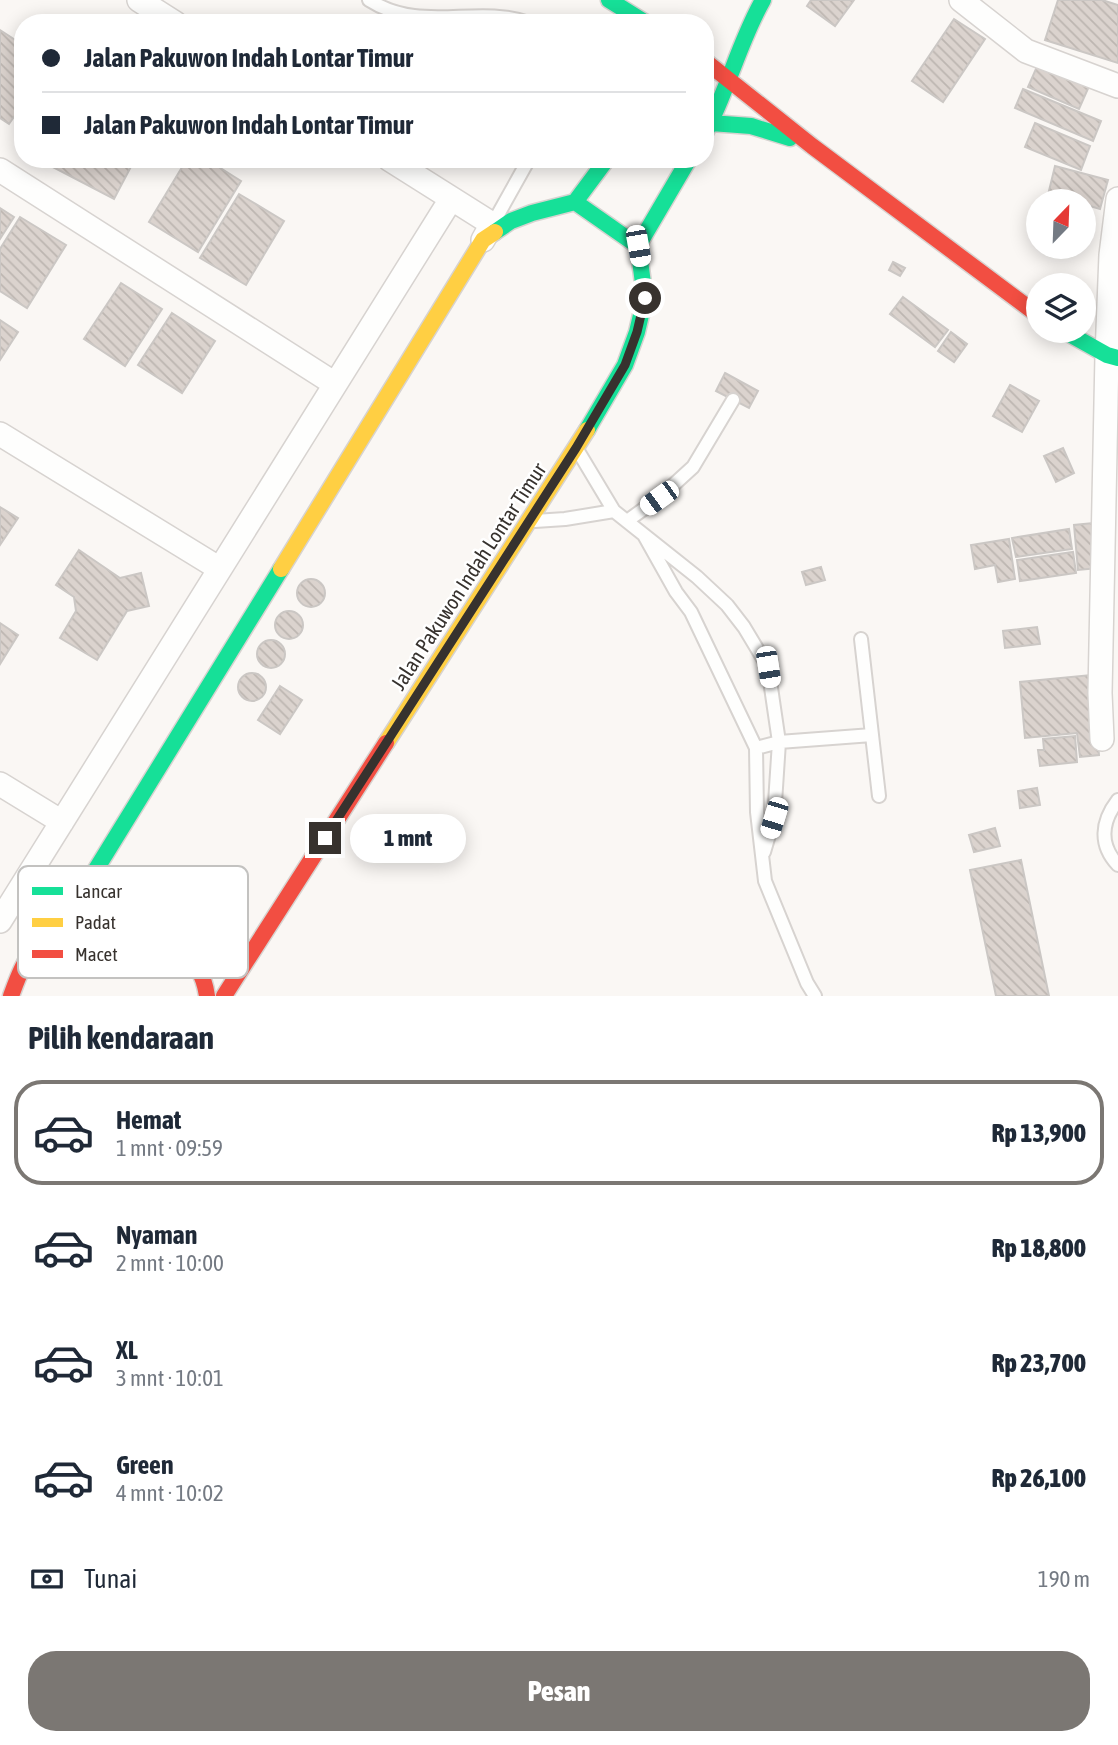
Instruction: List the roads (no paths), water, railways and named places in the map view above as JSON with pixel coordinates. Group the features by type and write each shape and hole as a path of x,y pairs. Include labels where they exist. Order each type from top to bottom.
{"street":[{"path":"139,0 161,14"},
{"path":"609,0 632,14"},
{"path":"714,112 740,45 762,0"},
{"path":"961,0 1026,51 1118,86"},
{"path":"714,69 812,146 1026,306"},
{"path":"714,125 731,121 753,125 812,146"},
{"path":"403,168 452,199 487,232"},
{"path":"98,866 487,232 522,217 575,202 600,168"},
{"path":"575,202 638,246 684,168"},
{"path":"0,170 335,384"},
{"path":"34,866 452,199"},
{"path":"1102,738 1100,693 1112,454 1108,348 1111,255 1118,199"},
{"name":"Jalan Pakuwon Indah Lontar Timur","path":"248,958 576,448 625,365 645,298 638,246"},
{"path":"0,434 220,569"},
{"path":"0,784 62,822"},
{"path":"0,921 18,892"},
{"path":"11,996 18,972"},
{"path":"201,978 207,996"},
{"name":"Jalan Pakuwon Indah Lontar Timur","path":"224,996 235,978"}],"lane":[{"path":"369,0 383,9 399,14"},
{"path":"487,232 524,168"},
{"path":"627,521 678,482 693,467 733,400"},
{"path":"576,448 614,511 727,605 768,667 779,742 774,818 763,855"},
{"path":"527,521 565,519 614,511"},
{"path":"644,535 676,592 691,612 756,748 757,812 765,880 807,983 815,996"},
{"path":"861,639 879,796"},
{"path":"756,748 779,742 872,735"},
{"path":"1118,800 1107,819 1103,842 1118,865"}]}
